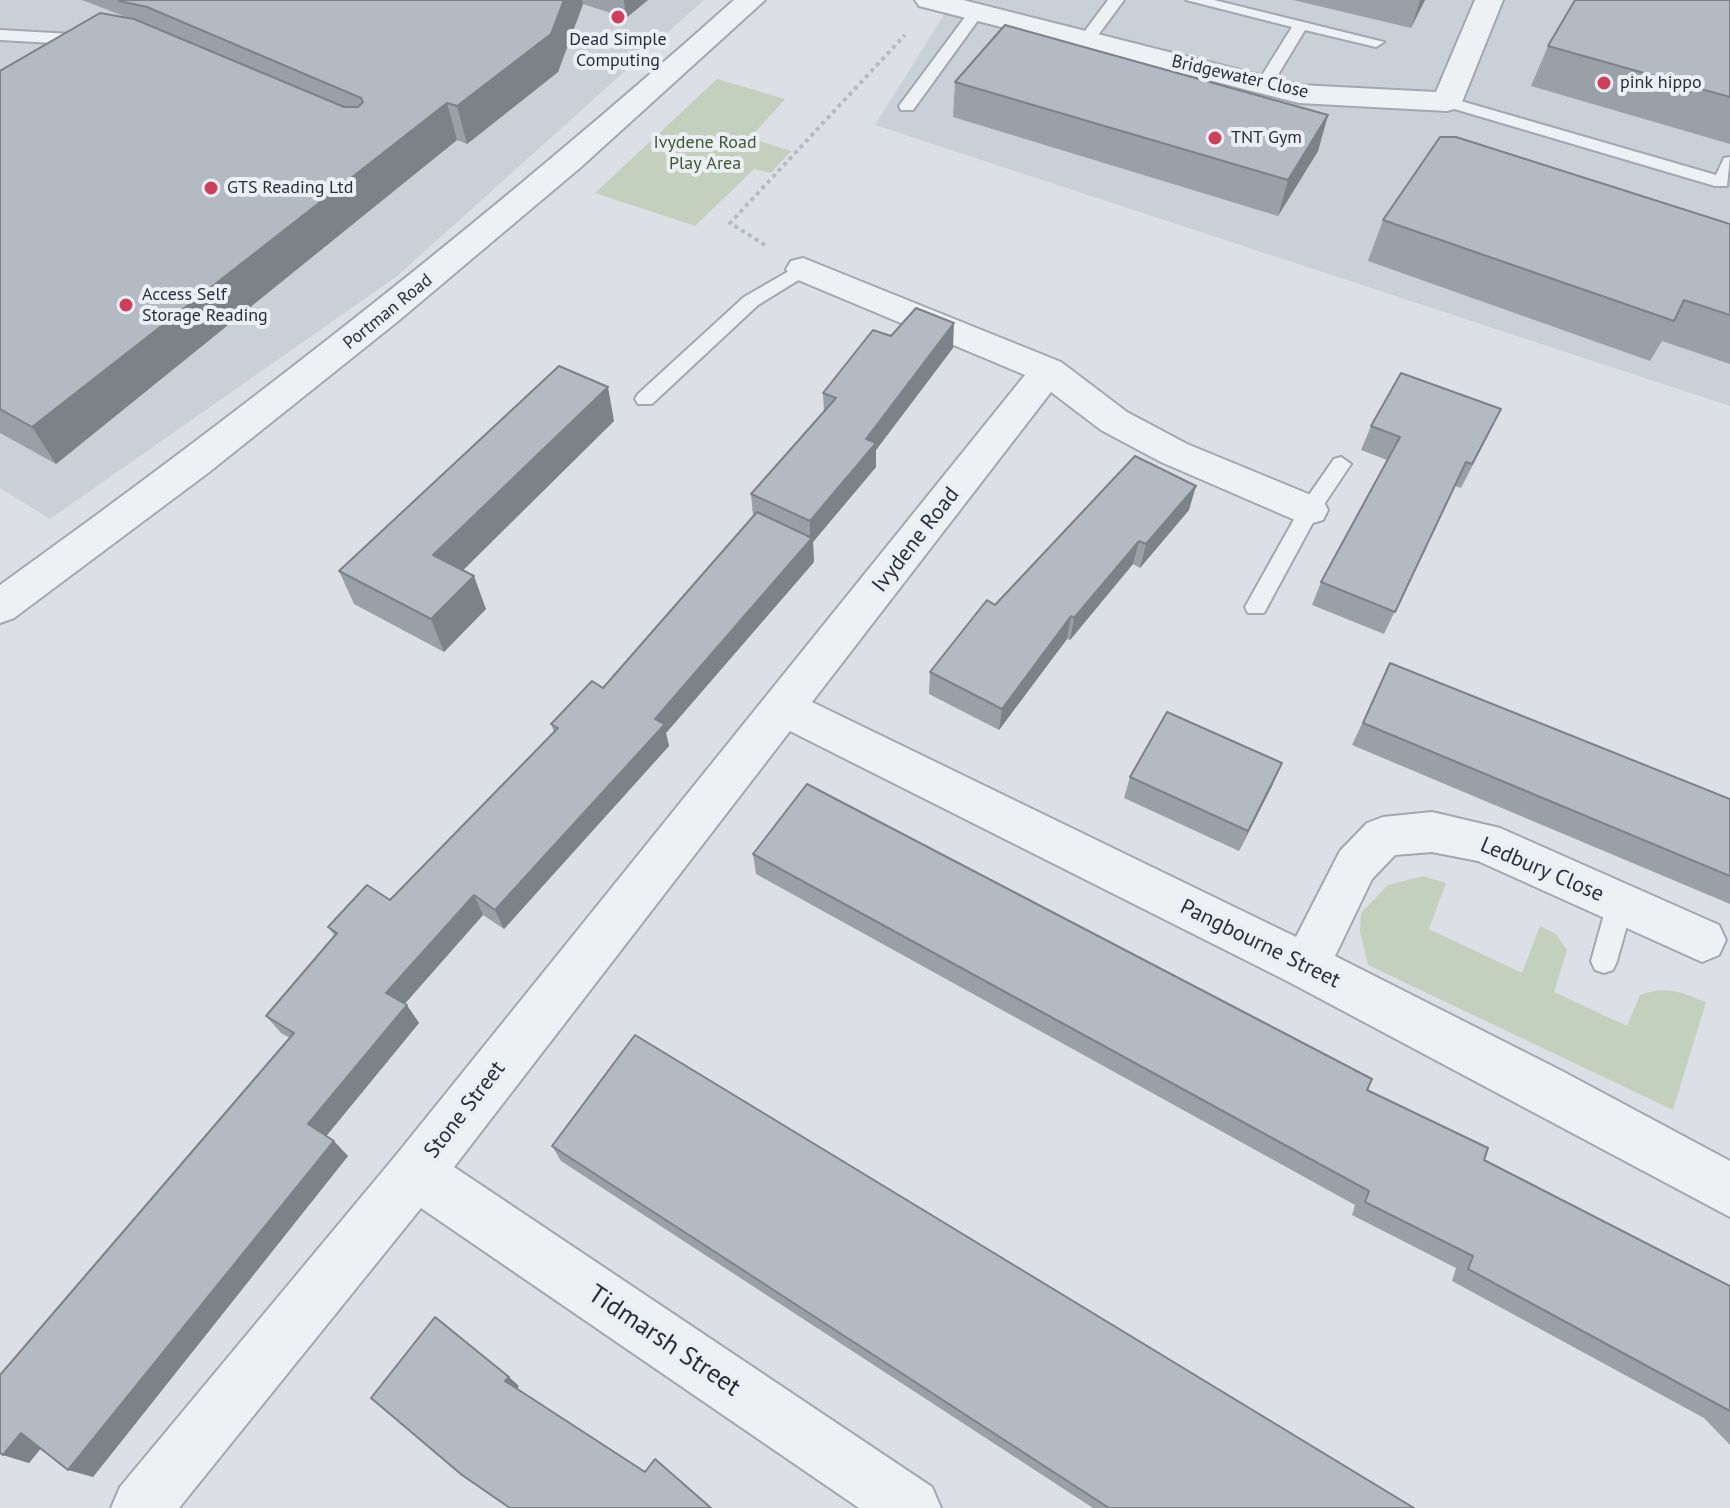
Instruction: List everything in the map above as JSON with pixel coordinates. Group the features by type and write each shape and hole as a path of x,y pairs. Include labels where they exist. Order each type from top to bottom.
{"street":[{"name":"Portman Road","path":"2,602 386,314 587,148 751,0"},
{"path":"1447,102 1489,0"},
{"name":"Bridgewater Close","path":"932,1 1299,94 1447,102"},
{"path":"803,269 1048,371 1114,421 1174,453 1309,510"},
{"name":"Ivydene Road","path":"784,708 1048,371"},
{"name":"Pangbourne Street","path":"784,708 1306,966 1544,1088 1730,1190"},
{"name":"Stone Street","path":"141,1508 416,1173 784,708"},
{"name":"Ledbury Close","path":"1306,966 1356,865 1383,837 1432,832 1484,842 1702,940"},
{"name":"Tidmarsh Street","path":"416,1173 911,1508"}],"lane":[{"path":"1087,39 1116,0"},
{"path":"1194,0 1376,42"},
{"path":"907,106 976,12"},
{"path":"1264,85 1301,25"},
{"path":"0,35 107,40"},
{"path":"1447,102 1721,182 1730,162"},
{"path":"645,399 751,301 803,269"},
{"path":"1256,607 1309,510 1341,464"},
{"path":"1604,961 1620,904"}],"path":[{"path":"750,236 730,223 932,1"}],"shaded area":[{"path":"0,0 704,0 396,277 50,519 0,488"},
{"path":"953,0 1730,0 1730,406 875,125"}],"green space":[{"name":"Ivydene Road Play Area","path":"717,79 785,99 750,138 791,151 771,173 754,169 695,226 595,193"},
{"path":"1423,876 1446,883 1429,929 1522,973 1540,926 1556,934 1567,950 1554,992 1627,1026 1640,995 1649,992 1673,991 1706,1002 1673,1110 1368,965 1360,932 1361,913 1388,885"}],"building":[{"name":"Access Self Storage Reading","path":"121,0 564,0 551,34 457,106 447,103 32,427 0,409 0,71 100,13 134,19 344,107 358,107 363,102 361,98 147,7"},
{"path":"1575,0 1730,0 1730,97 1548,46"},
{"path":"1005,25 1328,115 1288,180 955,82"},
{"path":"1440,137 1456,137 1730,224 1730,315 1684,300 1674,321 1383,220"},
{"path":"916,308 954,323 866,439 876,443 810,521 751,494 836,398 823,393 873,330 891,336"},
{"path":"559,366 608,387 433,555 474,576 431,619 339,571"},
{"path":"1401,373 1501,409 1472,464 1466,462 1395,612 1321,582 1400,437 1371,426"},
{"path":"1135,456 1196,486 1146,544 1139,541 1074,618 1071,616 1002,709 930,672 987,600 995,605"},
{"path":"757,512 812,538 655,719 665,724 495,910 474,895 386,993 407,1005 308,1124 334,1141 68,1470 21,1433 3,1455 0,1453 0,1375 294,1033 266,1016 337,933 328,927 367,885 390,900 558,728 551,724 592,681 603,688"},
{"path":"1390,663 1730,799 1730,876 1363,723"},
{"path":"1167,712 1282,763 1248,831 1130,777"},
{"path":"807,784 1372,1079 1367,1090 1488,1148 1484,1160 1730,1286 1730,1411 1468,1269 1473,1256 1365,1202 1369,1191 753,854"},
{"path":"635,1035 1414,1508 1109,1508 552,1146"},
{"path":"435,1317 509,1377 505,1381 645,1472 655,1459 711,1508 510,1508 462,1475 371,1398"}],"place":[{"name":"Dead Simple Computing","path":"618,17"},
{"name":"pink hippo","path":"1604,83"},
{"name":"TNT Gym","path":"1215,138"},
{"name":"GTS Reading Ltd","path":"211,188"},
{"name":"Access Self Storage Reading","path":"126,305"}]}
